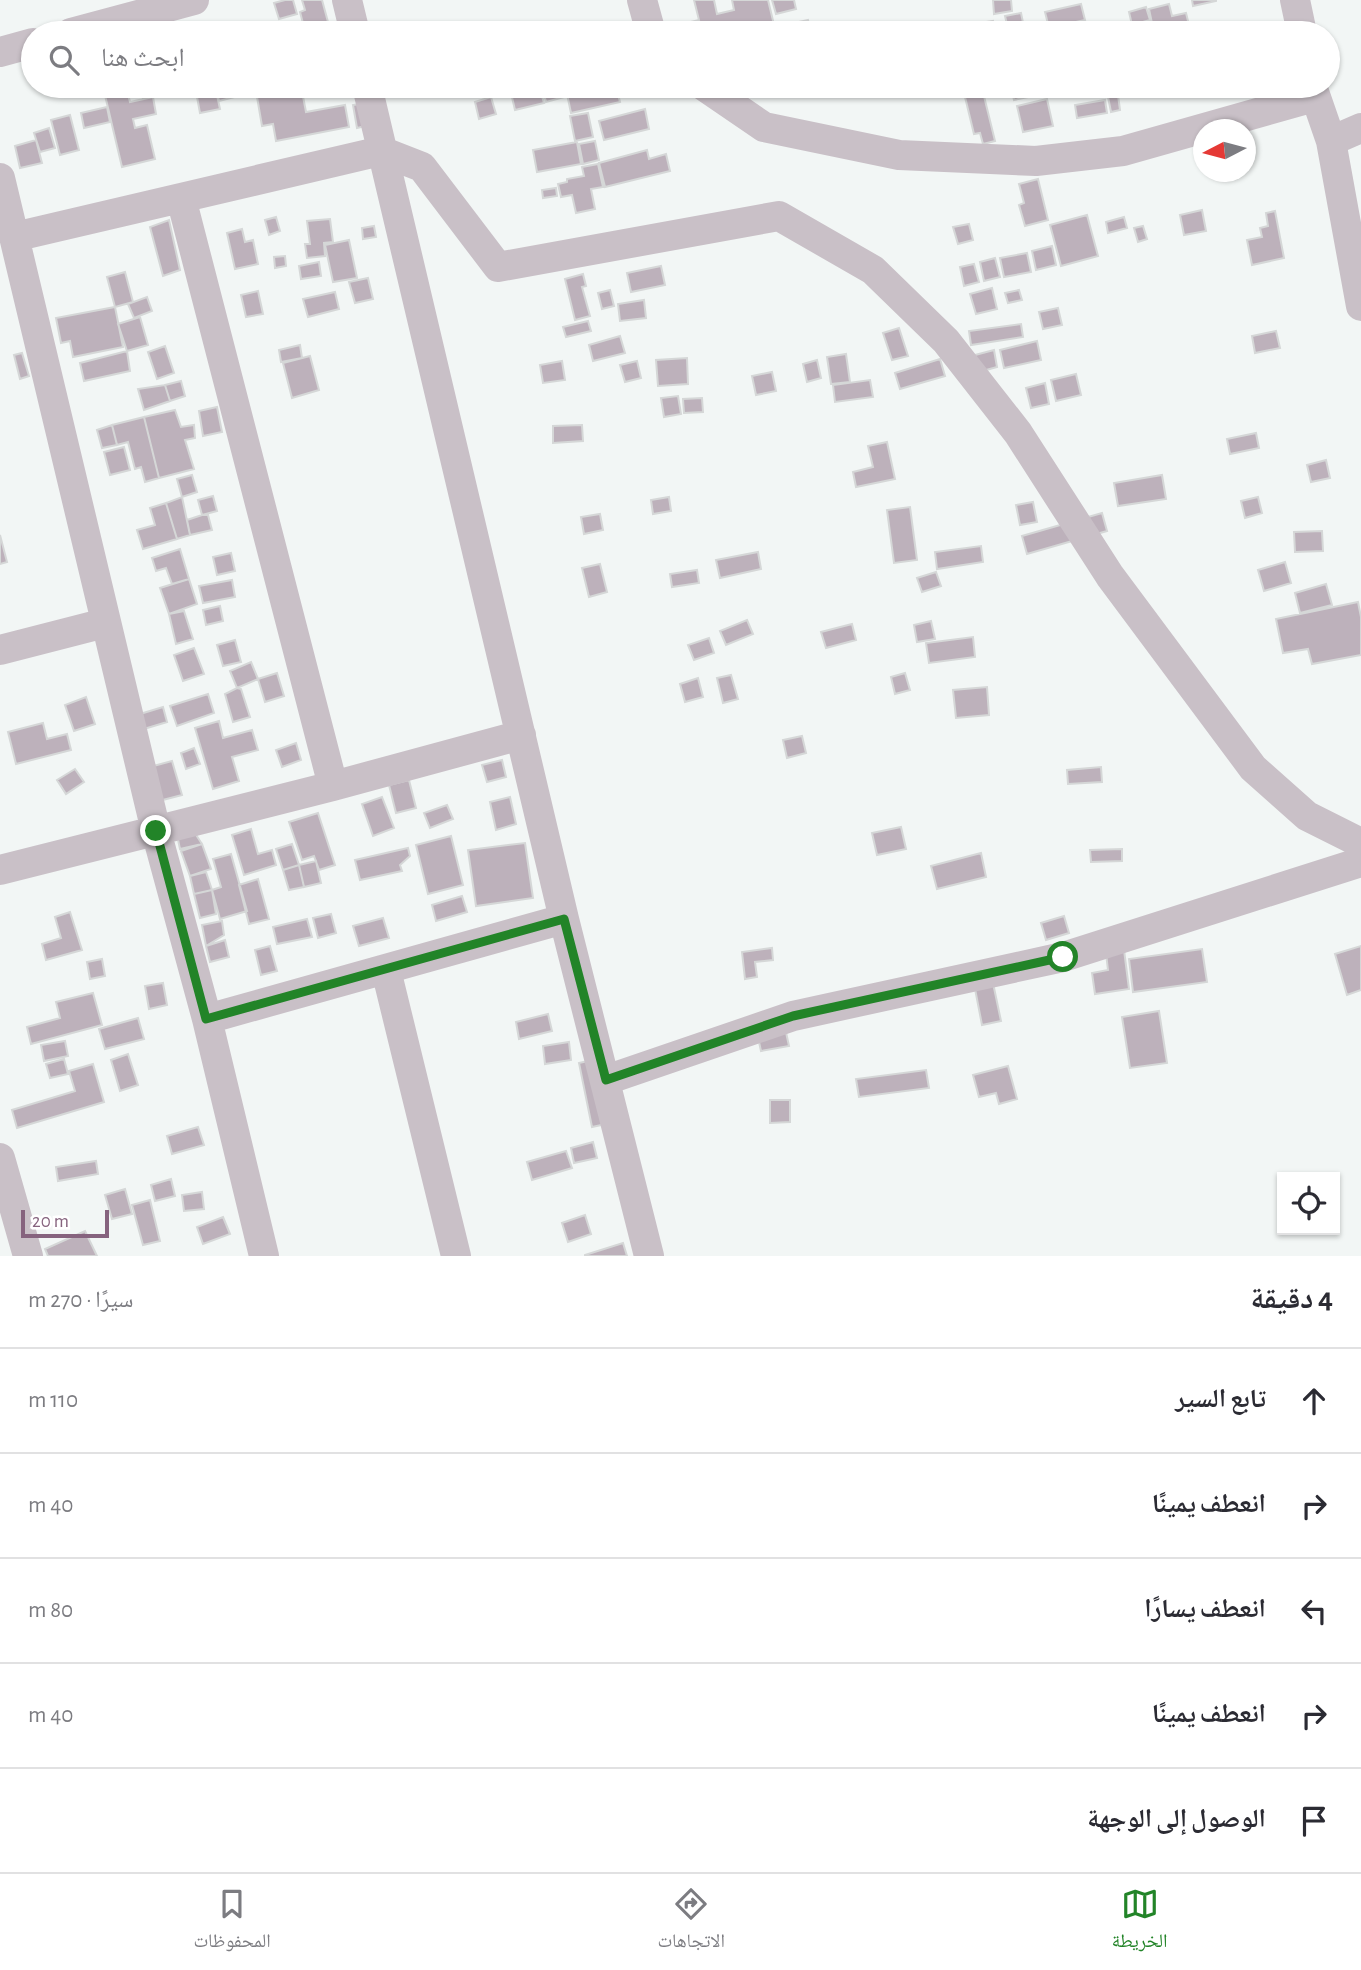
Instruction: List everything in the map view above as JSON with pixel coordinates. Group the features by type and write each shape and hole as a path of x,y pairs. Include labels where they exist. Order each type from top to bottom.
{"street":[{"path":"116,21 194,0"},
{"path":"347,0 352,21"},
{"path":"642,0 648,21"},
{"path":"1295,0 1299,21"},
{"path":"0,52 21,46"},
{"path":"369,98 564,919 649,1256"},
{"path":"722,98 764,127 900,155 1036,160 1123,151 1291,98"},
{"path":"1316,98 1331,141 1361,306"},
{"path":"1331,141 1361,128"},
{"path":"14,237 381,151 422,167 498,267 779,216 873,270 946,341 1017,433 1110,576 1252,768 1307,816 1361,843"},
{"path":"0,178 105,623 264,1256"},
{"path":"181,198 333,786"},
{"path":"0,650 105,623"},
{"path":"0,870 333,786 521,735"},
{"path":"606,1080 793,1016 1063,957 1361,862"},
{"path":"206,1019 564,919"},
{"path":"386,970 456,1256"},
{"path":"0,1158 28,1256"}],"building":[{"path":"293,0 297,14 279,19 274,3"},
{"path":"302,0 322,0 328,21 302,21 300,12 305,10"},
{"path":"694,0 714,0 717,14 734,10 732,0 768,0 773,21 695,21 699,20"},
{"path":"772,0 794,0 796,9 776,14"},
{"path":"993,0 1011,0 1012,11 994,14"},
{"path":"1192,0 1216,0 1216,1 1193,6"},
{"path":"1081,4 1085,20 1047,21 1045,12"},
{"path":"1169,4 1172,16 1186,13 1188,21 1152,21 1149,9"},
{"path":"1146,7 1150,20 1131,21 1129,12"},
{"path":"1021,13 1023,21 1006,21 1005,16"},
{"path":"106,98 129,98 130,102 153,98 156,114 133,119 135,128 147,125 155,159 122,167"},
{"path":"197,98 218,98 220,109 200,113"},
{"path":"257,98 303,98 306,112 345,105 349,127 276,141 273,124 262,126"},
{"path":"491,98 496,114 479,119 475,102"},
{"path":"512,98 543,98 544,103 515,110"},
{"path":"545,98 560,98 546,102"},
{"path":"568,98 619,98 620,102 571,113"},
{"path":"965,98 984,98 995,141 983,144 980,133 974,134"},
{"path":"1108,98 1118,98 1120,110 1111,112"},
{"path":"1047,99 1053,126 1023,132 1017,106"},
{"path":"1105,100 1107,113 1077,118 1075,105"},
{"path":"366,103 370,125 357,128 353,105"},
{"path":"107,107 110,122 84,128 81,113"},
{"path":"645,109 649,129 604,140 599,121"},
{"path":"588,113 593,137 575,141 570,116"},
{"path":"70,115 79,150 60,155 51,120"},
{"path":"49,128 55,148 40,152 34,133"},
{"path":"36,140 42,163 20,168 15,146"},
{"path":"595,141 599,160 583,164 579,144"},
{"path":"577,142 581,164 537,172 533,150"},
{"path":"647,150 649,159 666,154 670,171 605,187 599,163"},
{"path":"598,164 603,187 591,189 595,209 576,213 572,195 561,197 558,184 567,182 567,179 584,176 582,167"},
{"path":"1038,179 1048,220 1025,226 1019,205 1024,203 1019,184"},
{"path":"556,188 557,196 543,198 542,190"},
{"path":"1202,210 1206,231 1184,235 1180,215"},
{"path":"1275,211 1284,258 1252,265 1247,240 1262,237 1260,228 1268,226 1266,213"},
{"path":"1087,215 1098,256 1061,266 1050,225"},
{"path":"276,217 280,231 269,235 265,220"},
{"path":"1124,217 1127,228 1108,233 1106,222"},
{"path":"330,219 333,242 324,243 325,256 307,258 305,244 310,244 307,221"},
{"path":"169,220 180,270 163,276 150,227"},
{"path":"969,224 973,240 958,244 953,227"},
{"path":"374,226 376,237 363,239 362,228"},
{"path":"1143,226 1147,239 1138,242 1134,228"},
{"path":"242,229 245,242 253,240 258,264 235,269 227,233"},
{"path":"349,240 357,278 333,282 325,245"},
{"path":"1052,246 1056,265 1036,270 1032,251"},
{"path":"1027,253 1031,272 1004,277 1000,258"},
{"path":"285,256 286,266 275,268 274,257"},
{"path":"995,258 1000,277 984,281 980,262"},
{"path":"319,262 321,276 301,279 299,266"},
{"path":"974,264 979,282 964,286 960,267"},
{"path":"661,266 665,285 631,292 627,273"},
{"path":"125,272 133,302 115,307 107,277"},
{"path":"583,274 586,286 582,287 590,316 575,320 565,279"},
{"path":"368,278 373,299 355,303 349,282"},
{"path":"992,288 997,309 976,314 970,294"},
{"path":"610,290 614,306 602,309 598,293"},
{"path":"1019,290 1022,300 1008,303 1005,293"},
{"path":"258,291 263,314 246,317 241,295"},
{"path":"335,292 339,309 308,317 303,299"},
{"path":"147,297 152,311 134,318 128,304"},
{"path":"644,300 646,318 620,321 618,304"},
{"path":"115,307 123,347 73,357 70,341 61,343 56,318"},
{"path":"1058,308 1062,325 1043,329 1039,312"},
{"path":"140,317 148,345 127,351 118,324"},
{"path":"588,321 591,331 566,337 563,327"},
{"path":"1021,324 1023,337 971,345 969,331"},
{"path":"899,328 908,356 892,360 883,333"},
{"path":"1276,331 1280,348 1255,353 1252,336"},
{"path":"620,336 625,353 593,361 589,345"},
{"path":"1037,341 1041,360 1004,368 1000,350"},
{"path":"300,345 302,358 281,362 279,350"},
{"path":"165,346 174,373 157,379 148,352"},
{"path":"994,350 997,367 979,372 975,355"},
{"path":"127,351 130,371 84,381 80,363"},
{"path":"22,353 29,376 20,379 14,355"},
{"path":"846,354 850,382 831,384 827,357"},
{"path":"310,356 319,390 292,398 283,363"},
{"path":"687,358 688,384 658,386 656,360"},
{"path":"940,359 945,376 900,389 895,373"},
{"path":"817,360 821,378 807,382 803,364"},
{"path":"562,361 565,380 543,383 540,365"},
{"path":"637,361 641,378 625,382 620,365"},
{"path":"772,372 776,391 756,395 752,376"},
{"path":"1076,374 1081,395 1056,401 1051,380"},
{"path":"870,380 873,397 835,402 833,385"},
{"path":"181,381 185,396 170,401 165,385"},
{"path":"1045,383 1049,404 1031,408 1026,388"},
{"path":"165,385 170,401 144,410 138,389"},
{"path":"678,396 681,414 664,417 661,398"},
{"path":"702,398 703,412 684,413 683,399"},
{"path":"217,407 222,432 203,436 199,411"},
{"path":"175,410 181,427 194,425 195,438 185,440 194,469 159,478 144,417"},
{"path":"144,417 159,478 145,482 141,467 135,469 128,442 117,445 112,425"},
{"path":"112,425 117,445 102,448 97,430"},
{"path":"582,425 583,441 553,443 553,426"},
{"path":"1256,433 1259,448 1230,454 1227,439"},
{"path":"887,442 895,479 856,487 853,472 873,467 868,446"},
{"path":"124,447 130,470 110,475 104,452"},
{"path":"1326,460 1330,478 1311,482 1307,465"},
{"path":"192,475 197,492 182,497 177,479"},
{"path":"1162,475 1166,499 1118,506 1114,483"},
{"path":"213,496 217,511 202,515 198,500"},
{"path":"182,497 190,535 177,539 166,503"},
{"path":"669,497 671,511 653,514 651,500"},
{"path":"1258,497 1262,513 1245,518 1241,501"},
{"path":"1033,502 1037,522 1020,525 1016,505"},
{"path":"166,503 177,539 143,549 137,530 155,525 150,508"},
{"path":"910,507 917,560 894,563 887,510"},
{"path":"1102,513 1107,531 1027,554 1022,536"},
{"path":"600,514 603,530 584,534 581,517"},
{"path":"208,515 212,530 190,535 187,520"},
{"path":"1322,531 1323,551 1295,552 1294,532"},
{"path":"0,535 7,562 0,564"},
{"path":"0,535 7,562 0,564"},
{"path":"981,546 983,562 937,569 935,552"},
{"path":"180,549 189,579 172,584 166,568 156,571 152,558"},
{"path":"758,552 761,569 720,578 716,560"},
{"path":"231,553 235,571 217,575 213,557"},
{"path":"1285,562 1291,583 1264,591 1258,570"},
{"path":"600,564 607,592 589,597 582,568"},
{"path":"697,570 699,583 672,587 670,574"},
{"path":"936,572 941,586 922,592 917,578"},
{"path":"189,579 197,604 169,614 160,588"},
{"path":"232,580 235,597 203,603 199,586"},
{"path":"1326,584 1332,605 1300,613 1295,593"},
{"path":"1358,602 1361,617 1361,655 1312,664 1308,649 1283,653 1276,619"},
{"path":"220,606 223,621 206,625 203,610"},
{"path":"184,611 193,639 176,644 169,614"},
{"path":"747,620 753,634 726,645 720,631"},
{"path":"931,621 935,639 917,642 914,625"},
{"path":"852,624 856,640 826,648 821,632"},
{"path":"973,637 975,657 929,663 926,643"},
{"path":"709,638 714,653 694,660 688,645"},
{"path":"235,640 241,662 223,666 217,645"},
{"path":"194,648 204,674 183,681 174,655"},
{"path":"251,662 258,679 237,688 230,671"},
{"path":"277,673 284,696 265,702 258,679"},
{"path":"905,673 910,690 895,694 891,677"},
{"path":"731,675 738,699 723,703 717,678"},
{"path":"698,678 703,697 685,702 680,684"},
{"path":"987,687 989,715 956,718 953,690"},
{"path":"237,688 241,689 250,717 233,722 225,694"},
{"path":"208,694 214,713 177,726 170,706"},
{"path":"86,697 95,724 74,731 65,705"},
{"path":"86,697 95,724 74,731 65,705"},
{"path":"163,707 167,722 144,729 140,714"},
{"path":"163,707 167,722 144,729 140,714"},
{"path":"219,721 223,738 252,730 258,750 232,757 239,781 213,789 195,728"},
{"path":"43,723 47,739 67,734 71,750 16,764 8,732"},
{"path":"43,723 47,739 67,734 71,750 16,764 8,732"},
{"path":"802,736 806,753 787,758 783,740"},
{"path":"296,743 301,760 282,767 276,750"},
{"path":"194,748 200,764 186,769 181,753"},
{"path":"502,760 506,777 487,782 482,765"},
{"path":"172,761 182,795 155,802 146,768"},
{"path":"1101,767 1102,782 1068,784 1067,770"},
{"path":"75,769 84,782 66,794 57,780"},
{"path":"75,769 84,782 66,794 57,780"},
{"path":"409,780 416,808 396,813 389,785"},
{"path":"382,797 394,828 373,836 362,804"},
{"path":"510,797 516,824 496,830 490,802"},
{"path":"447,805 453,819 430,828 424,813"},
{"path":"318,813 335,865 319,870 314,856 302,860 289,822"},
{"path":"191,827 202,844 180,849 176,830"},
{"path":"901,827 906,849 877,855 872,833"},
{"path":"251,829 258,854 272,850 276,865 244,875 232,835"},
{"path":"451,836 463,885 428,894 416,845"},
{"path":"525,843 533,898 476,906 468,850"},
{"path":"202,844 211,869 190,876 181,851"},
{"path":"292,844 299,865 283,870 276,849"},
{"path":"408,848 410,856 400,865 402,871 360,880 355,860"},
{"path":"1122,849 1122,861 1091,862 1090,850"},
{"path":"981,853 986,877 937,889 931,866"},
{"path":"231,854 247,911 220,919 212,890 221,887 213,859"},
{"path":"316,861 321,883 304,887 299,865"},
{"path":"299,865 304,887 289,890 283,870"},
{"path":"206,872 212,890 194,894 190,876"},
{"path":"258,879 269,919 249,924 239,885"},
{"path":"212,890 216,914 200,918 194,894"},
{"path":"462,896 467,912 436,921 432,905"},
{"path":"70,912 82,950 46,960 42,944 61,938 55,917"},
{"path":"70,912 82,950 46,960 42,944 61,938 55,917"},
{"path":"331,914 336,933 318,938 313,918"},
{"path":"1064,916 1069,933 1046,940 1041,923"},
{"path":"383,918 389,938 359,946 353,926"},
{"path":"307,919 312,937 277,944 273,927"},
{"path":"222,921 224,935 206,946 202,925"},
{"path":"225,940 229,957 210,962 206,946"},
{"path":"1123,942 1129,989 1095,994 1092,973 1108,970 1105,945"},
{"path":"270,946 277,971 261,975 255,950"},
{"path":"1361,946 1361,990 1347,995 1335,954"},
{"path":"772,948 773,960 755,962 757,977 745,979 742,952"},
{"path":"1202,949 1207,982 1133,992 1129,959"},
{"path":"102,959 105,976 90,979 87,962"},
{"path":"102,959 105,976 90,979 87,962"},
{"path":"989,964 1001,1021 982,1025 971,968"},
{"path":"163,983 167,1005 149,1009 145,986"},
{"path":"163,983 167,1005 149,1009 145,986"},
{"path":"93,993 102,1025 31,1044 27,1027 60,1018 56,1002"},
{"path":"93,993 102,1025 31,1044 27,1027 60,1018 56,1002"},
{"path":"1159,1011 1167,1063 1130,1068 1122,1017"},
{"path":"548,1014 552,1031 519,1039 516,1022"},
{"path":"782,1014 789,1046 761,1051 754,1019"},
{"path":"138,1018 144,1039 105,1049 99,1029"},
{"path":"138,1018 144,1039 105,1049 99,1029"},
{"path":"65,1041 68,1056 44,1061 41,1045"},
{"path":"65,1041 68,1056 44,1061 41,1045"},
{"path":"569,1042 571,1060 545,1064 543,1046"},
{"path":"128,1054 138,1085 120,1091 111,1060"},
{"path":"128,1054 138,1085 120,1091 111,1060"},
{"path":"64,1059 68,1074 50,1078 46,1064"},
{"path":"64,1059 68,1074 50,1078 46,1064"},
{"path":"592,1060 606,1124 592,1127 579,1063"},
{"path":"93,1064 104,1102 17,1128 12,1110 75,1091 69,1071"},
{"path":"93,1064 104,1102 17,1128 12,1110 75,1091 69,1071"},
{"path":"1008,1066 1017,1099 999,1104 996,1093 979,1097 973,1075"},
{"path":"926,1070 929,1088 859,1097 856,1079"},
{"path":"770,1100 790,1100 790,1122 770,1123"},
{"path":"198,1127 204,1145 172,1154 167,1136"},
{"path":"198,1127 204,1145 172,1154 167,1136"},
{"path":"593,1142 597,1158 574,1163 571,1148"},
{"path":"566,1151 572,1168 532,1180 527,1162"},
{"path":"96,1161 98,1174 58,1181 56,1167"},
{"path":"96,1161 98,1174 58,1181 56,1167"},
{"path":"171,1179 175,1196 155,1201 151,1185"},
{"path":"171,1179 175,1196 155,1201 151,1185"},
{"path":"125,1189 132,1214 112,1219 105,1195"},
{"path":"125,1189 132,1214 112,1219 105,1195"},
{"path":"202,1192 204,1209 184,1211 182,1195"},
{"path":"202,1192 204,1209 184,1211 182,1195"},
{"path":"150,1200 160,1241 143,1245 132,1205"},
{"path":"150,1200 160,1241 143,1245 132,1205"},
{"path":"585,1215 591,1234 568,1242 562,1223"},
{"path":"223,1217 230,1234 203,1244 197,1227"},
{"path":"223,1217 230,1234 203,1244 197,1227"},
{"path":"85,1231 97,1256 48,1256 45,1249"},
{"path":"85,1231 97,1256 48,1256 45,1249"},
{"path":"623,1243 627,1256 585,1256 585,1255"}],"route":[{"path":"156,831 206,1019 564,919 606,1080 793,1016 1063,957"}]}
